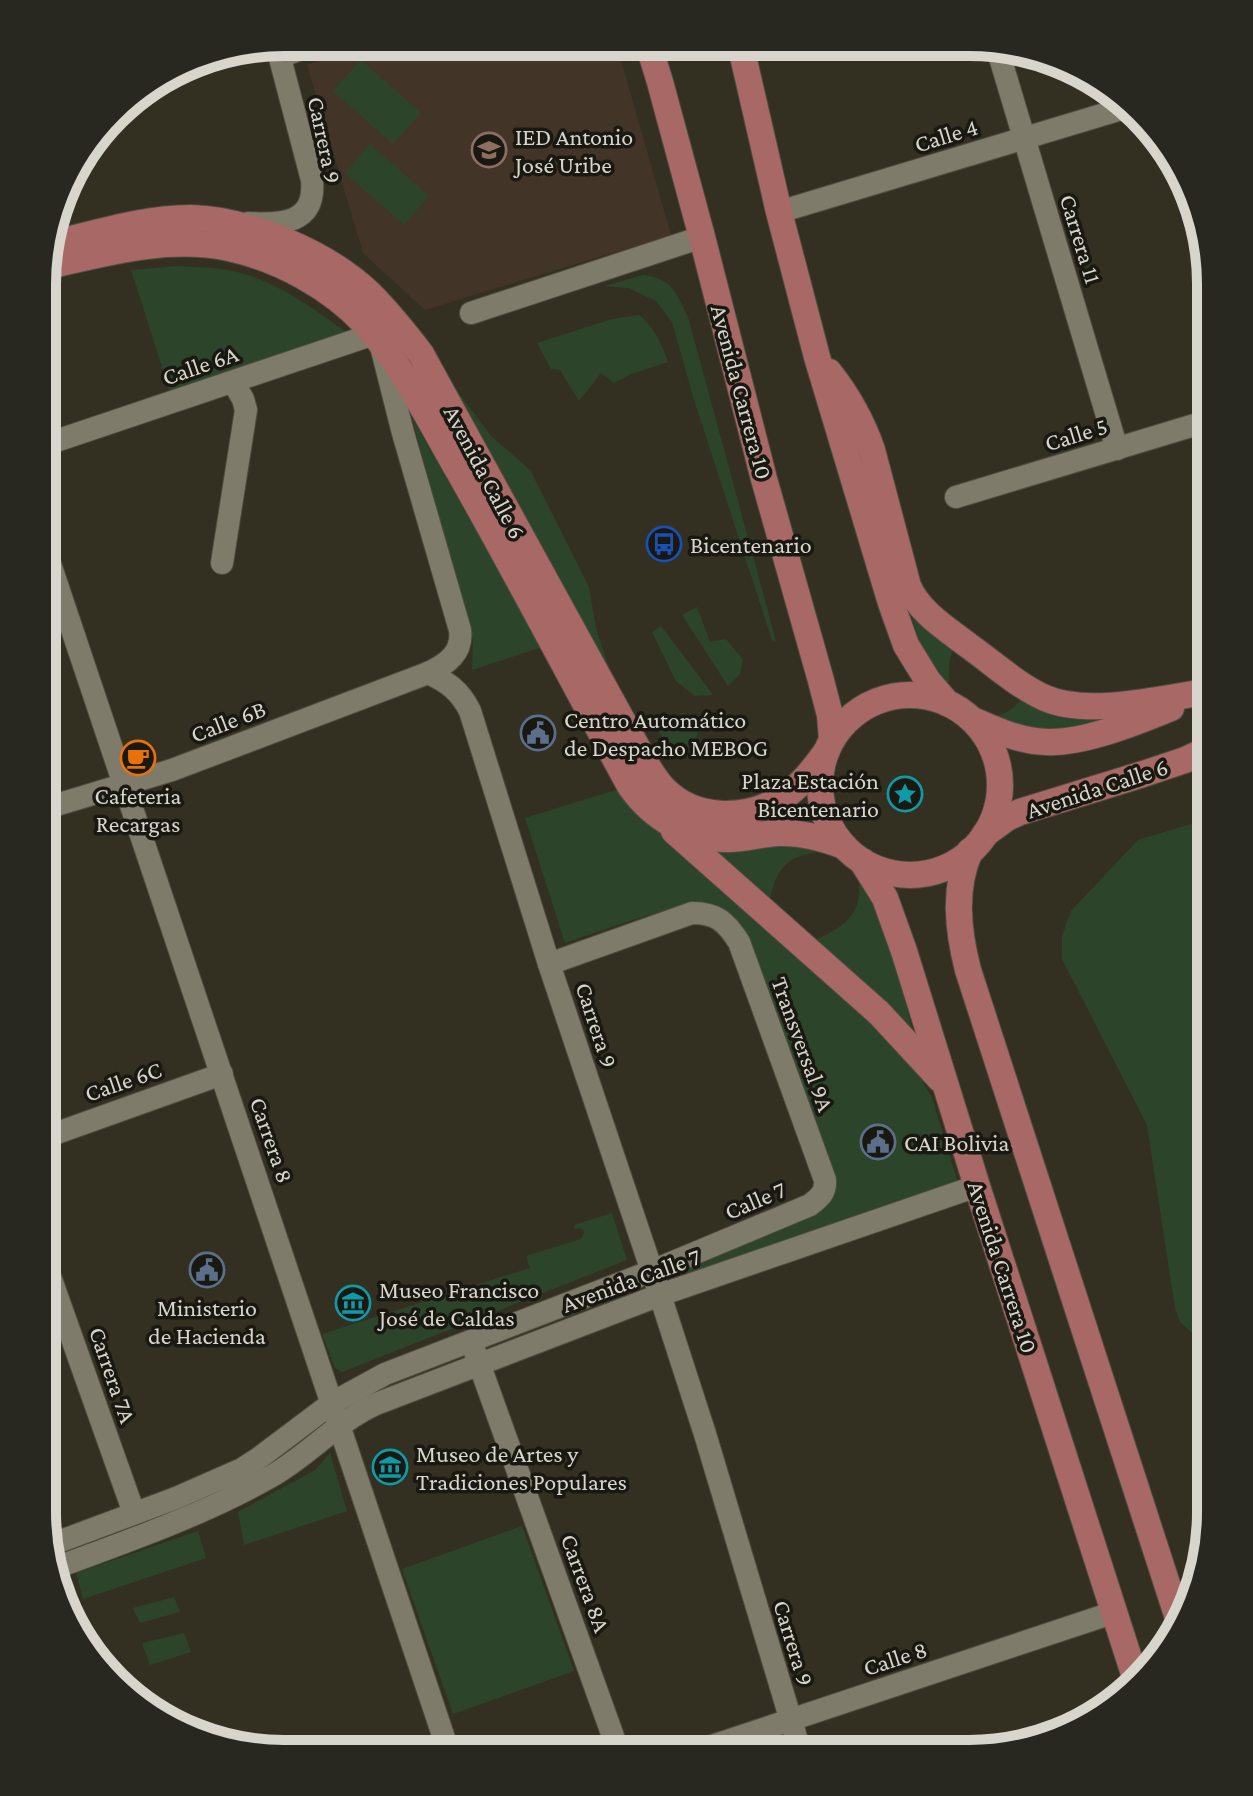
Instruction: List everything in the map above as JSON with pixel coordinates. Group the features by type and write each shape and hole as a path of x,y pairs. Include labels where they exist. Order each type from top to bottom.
{"main road":[{"name":"Avenida Carrera 10","path":"652,56 830,715 829,746"},
{"path":"743,56 817,357 898,624 916,663 947,703"},
{"name":"Avenida Calle 6","path":"60,242 152,222 193,218 225,222 275,238 332,265 369,293 407,337 432,373 644,760 667,792 695,810 716,814 739,814 761,808 780,800 808,776 829,746"},
{"name":"Avenida Calle 6","path":"57,264 151,245 192,244 229,248 269,261 303,277 345,305 377,338 413,392 637,797 656,816 686,831 710,838 727,840 791,833 814,837 853,854"},
{"path":"817,357 853,405 865,429 912,596 940,623 1028,689 1063,704 1100,707 1197,693"},
{"path":"978,842 954,863 936,871 917,874 897,874 879,869 853,854 827,820 820,790 821,770 829,746 846,722 863,708 885,699 905,695 926,696 1018,738 1065,741 1128,724 1197,696"},
{"path":"973,720 993,749 1000,783 993,818 964,864 958,914 961,944 1175,1608"},
{"name":"Avenida Calle 6","path":"978,842 1007,818 1020,812 1197,754"},
{"path":"656,816 879,1013 948,1088"},
{"name":"Avenida Carrera 10","path":"853,854 877,885 892,916 1133,1669"}],"street":[{"name":"Carrera 9","path":"225,222 289,222 307,209 311,200 312,180 280,56"},
{"name":"Carrera 11","path":"1000,58 1117,449"},
{"name":"Calle 4","path":"779,212 1116,111"},
{"path":"471,313 702,237"},
{"path":"377,338 460,630 458,650 450,660 428,673"},
{"name":"Calle 6A","path":"56,441 377,338"},
{"path":"222,563 246,410 233,382"},
{"name":"Calle 5","path":"956,497 1197,424"},
{"name":"Carrera 8","path":"56,582 445,1740"},
{"name":"Carrera 9","path":"428,673 455,687 470,711 549,964 652,1271 656,1297 705,1434 796,1740"},
{"name":"Calle 6B","path":"56,805 172,770 428,673"},
{"name":"Transversal 9A","path":"549,964 692,913 704,913 724,922 739,942 825,1187"},
{"name":"Calle 6C","path":"56,1133 222,1074"},
{"name":"Avenida Calle 7","path":"63,1565 234,1496 287,1467 350,1417 376,1404 656,1297 977,1186"},
{"name":"Calle 7","path":"652,1271 810,1205 823,1194 825,1187"},
{"name":"Avenida Calle 7","path":"58,1542 242,1469 332,1403 385,1374 652,1271"},
{"name":"Carrera 7A","path":"56,1293 134,1513"},
{"name":"Carrera 8A","path":"471,1340 614,1740"},
{"name":"Calle 8","path":"730,1740 1115,1612"}],"shaded area":[{"name":"IED Antonio José Uribe","path":"330,56 620,56 671,235 425,310 363,253 307,65"}],"green space":[{"path":"361,60 421,113 393,144 333,91"},
{"path":"370,144 429,196 404,225 345,173"},
{"path":"177,266 221,269 257,278 291,295 353,337 171,395 131,270"},
{"path":"643,275 667,283 688,317 776,641 772,640 694,400 672,322 656,301 628,288 604,286"},
{"path":"639,315 657,336 668,362 614,383 601,373 579,401 560,370 551,369 537,343 612,319"},
{"path":"440,368 491,436 530,470 589,587 596,628 615,687"},
{"path":"412,418 542,647 472,670 473,642"},
{"path":"697,607 710,642 726,639 743,660 740,674 728,686 682,615"},
{"path":"910,610 954,645 949,664 949,683 929,659"},
{"path":"661,626 713,695 695,696 676,681 652,632"},
{"path":"1023,697 1104,718 1074,729 1045,733 990,716 1009,711"},
{"path":"683,713 701,718 696,740 675,756 657,728"},
{"path":"619,789 885,1034 918,1074 932,1098 958,1183 687,1276 683,1265 805,1214 833,1175 743,926 730,914 714,904 702,903 642,918 565,943 525,818"},
{"path":"1197,822 1197,1337 1180,1322 1175,1308 1147,1125 1062,959 1062,936 1071,911 1138,840"},
{"path":"787,842 826,852 802,856 786,865 775,881 769,905 705,847"},
{"path":"859,882 878,916 915,1037 810,943 839,927 852,914 857,905"},
{"path":"612,1213 627,1260 342,1372 335,1368 322,1334 530,1268 526,1256 581,1239 583,1229 575,1229 574,1225"},
{"path":"330,1453 347,1511 244,1545 238,1512 315,1470"},
{"path":"522,1526 574,1671 453,1714 402,1569"},
{"path":"198,1531 206,1558 83,1599 76,1573"},
{"path":"174,1597 180,1612 140,1623 133,1608"},
{"path":"184,1633 191,1652 150,1665 142,1643"}],"place":[{"name":"IED Antonio José Uribe","path":"489,150"},
{"name":"Bicentenario","path":"664,544"},
{"name":"Centro Automático de Despacho MEBOG","path":"538,733"},
{"name":"Cafeteria Recargas","path":"138,758"},
{"name":"Plaza Estación Bicentenario","path":"905,794"},
{"name":"CAI Bolivia","path":"878,1142"},
{"name":"Ministerio de Hacienda","path":"207,1270"},
{"name":"Museo Francisco José de Caldas","path":"353,1303"},
{"name":"Museo de Artes y Tradiciones Populares","path":"390,1467"}]}
